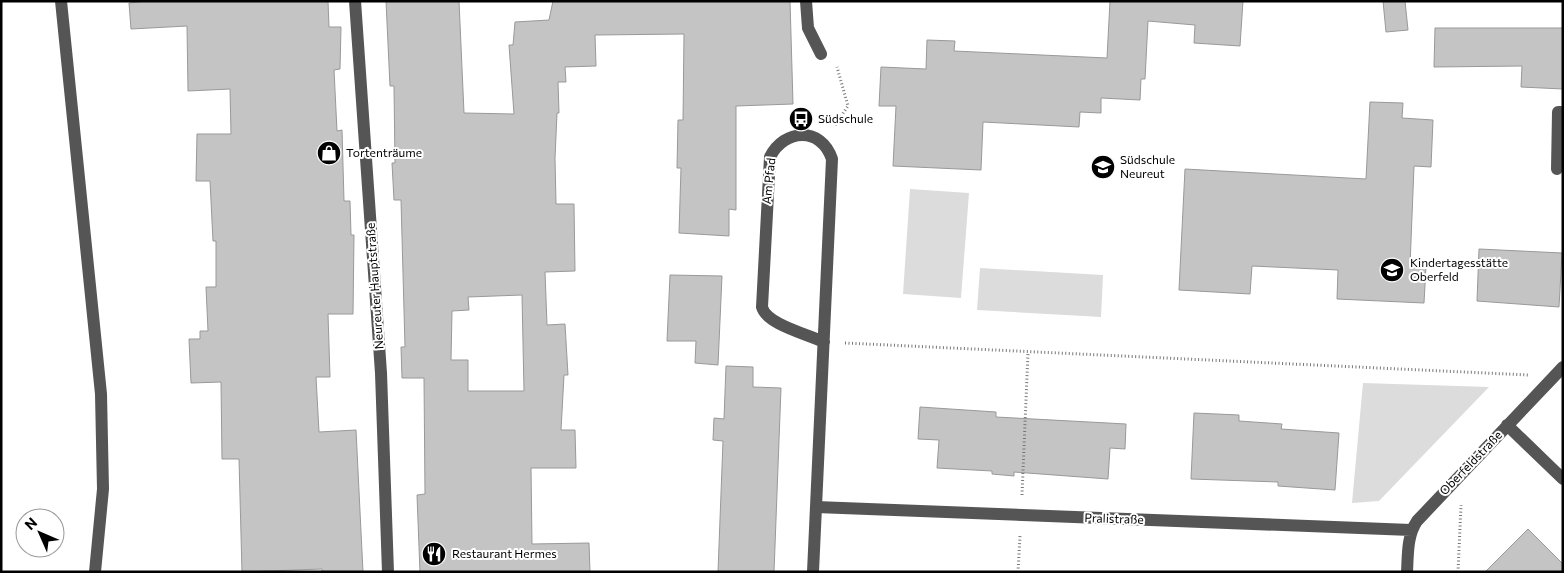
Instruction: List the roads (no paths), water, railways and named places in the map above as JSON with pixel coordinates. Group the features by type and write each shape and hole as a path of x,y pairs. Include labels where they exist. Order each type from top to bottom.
{"street":[{"path":"61,1 101,394 103,489 95,572"},
{"name":"Neureuter Hauptstraße","path":"355,1 381,373 388,572"},
{"path":"806,1 808,28 821,54"},
{"path":"1557,169 1558,112 1563,112"},
{"name":"Am Pfad","path":"800,135 816,138 824,143 832,159 824,342 777,324 768,318 762,307 770,157 776,145 787,137 800,135"},
{"path":"813,572 824,342"},
{"name":"Oberfeldstraße","path":"1412,530 1450,485 1559,372"},
{"path":"1507,425 1563,480"},
{"name":"Pralistraße","path":"816,507 1412,530"},
{"path":"1407,572 1412,530"}],"place":[{"name":"Südschule","path":"801,119"},
{"name":"Tortenträume","path":"329,153"},
{"name":"Südschule Neureut","path":"1103,167"},
{"name":"Kindertagesstätte Oberfeld","path":"1392,270"},
{"name":"Restaurant Hermes","path":"434,554"}]}
